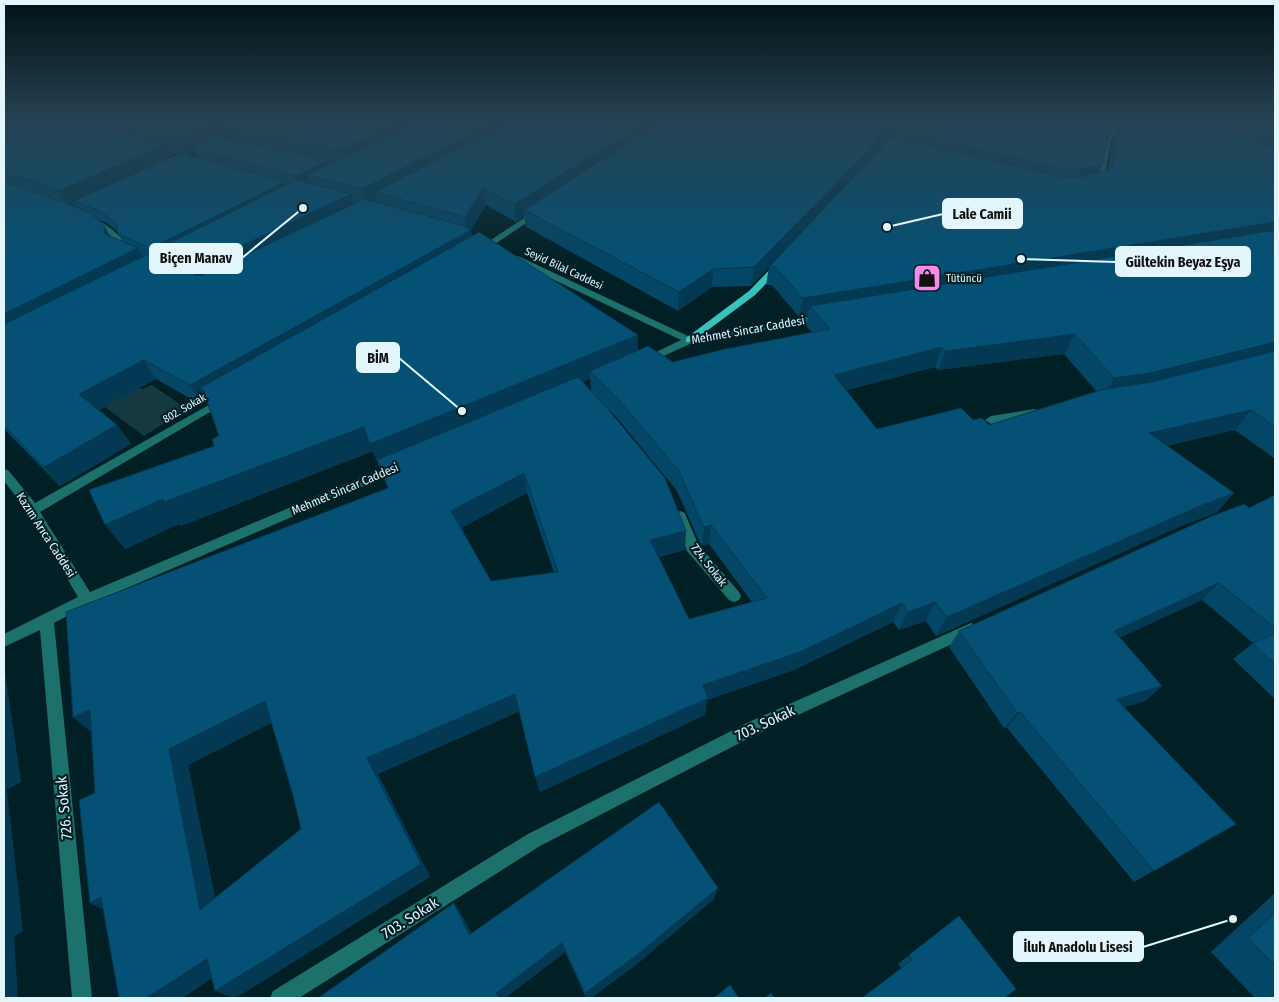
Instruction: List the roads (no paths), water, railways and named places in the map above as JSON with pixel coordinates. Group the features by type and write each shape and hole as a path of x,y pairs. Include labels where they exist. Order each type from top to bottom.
{"main road":[{"path":"689,340 752,293 786,257"}],"street":[{"path":"1088,187 1099,184 1103,169"},
{"path":"472,255 545,209"},
{"path":"79,216 104,226 120,241 120,248 136,256"},
{"name":"Seyid Bilal Caddesi","path":"506,254 689,340"},
{"name":"Mehmet Sincar Caddesi","path":"631,368 689,340 835,315"},
{"name":"802. Sokak","path":"33,510 231,395"},
{"path":"991,420 1050,410"},
{"name":"Mehmet Sincar Caddesi","path":"4,641 87,598 407,463"},
{"name":"Kazım Arıca Caddesi","path":"4,474 33,510 87,598"},
{"name":"724. Sokak","path":"675,503 692,546 734,596"},
{"name":"726. Sokak","path":"40,622 82,998"},
{"name":"703. Sokak","path":"280,998 534,840 756,726 981,624"}],"place":[{"name":"Biçen Manav","path":"303,208"},
{"name":"Lale Camii","path":"887,227"},
{"name":"Gültekin Beyaz Eşya","path":"1021,259"},
{"name":"Tütüncü","path":"927,278"},
{"name":"BİM","path":"462,411"},
{"name":"İluh Anadolu Lisesi","path":"1233,919"}]}
